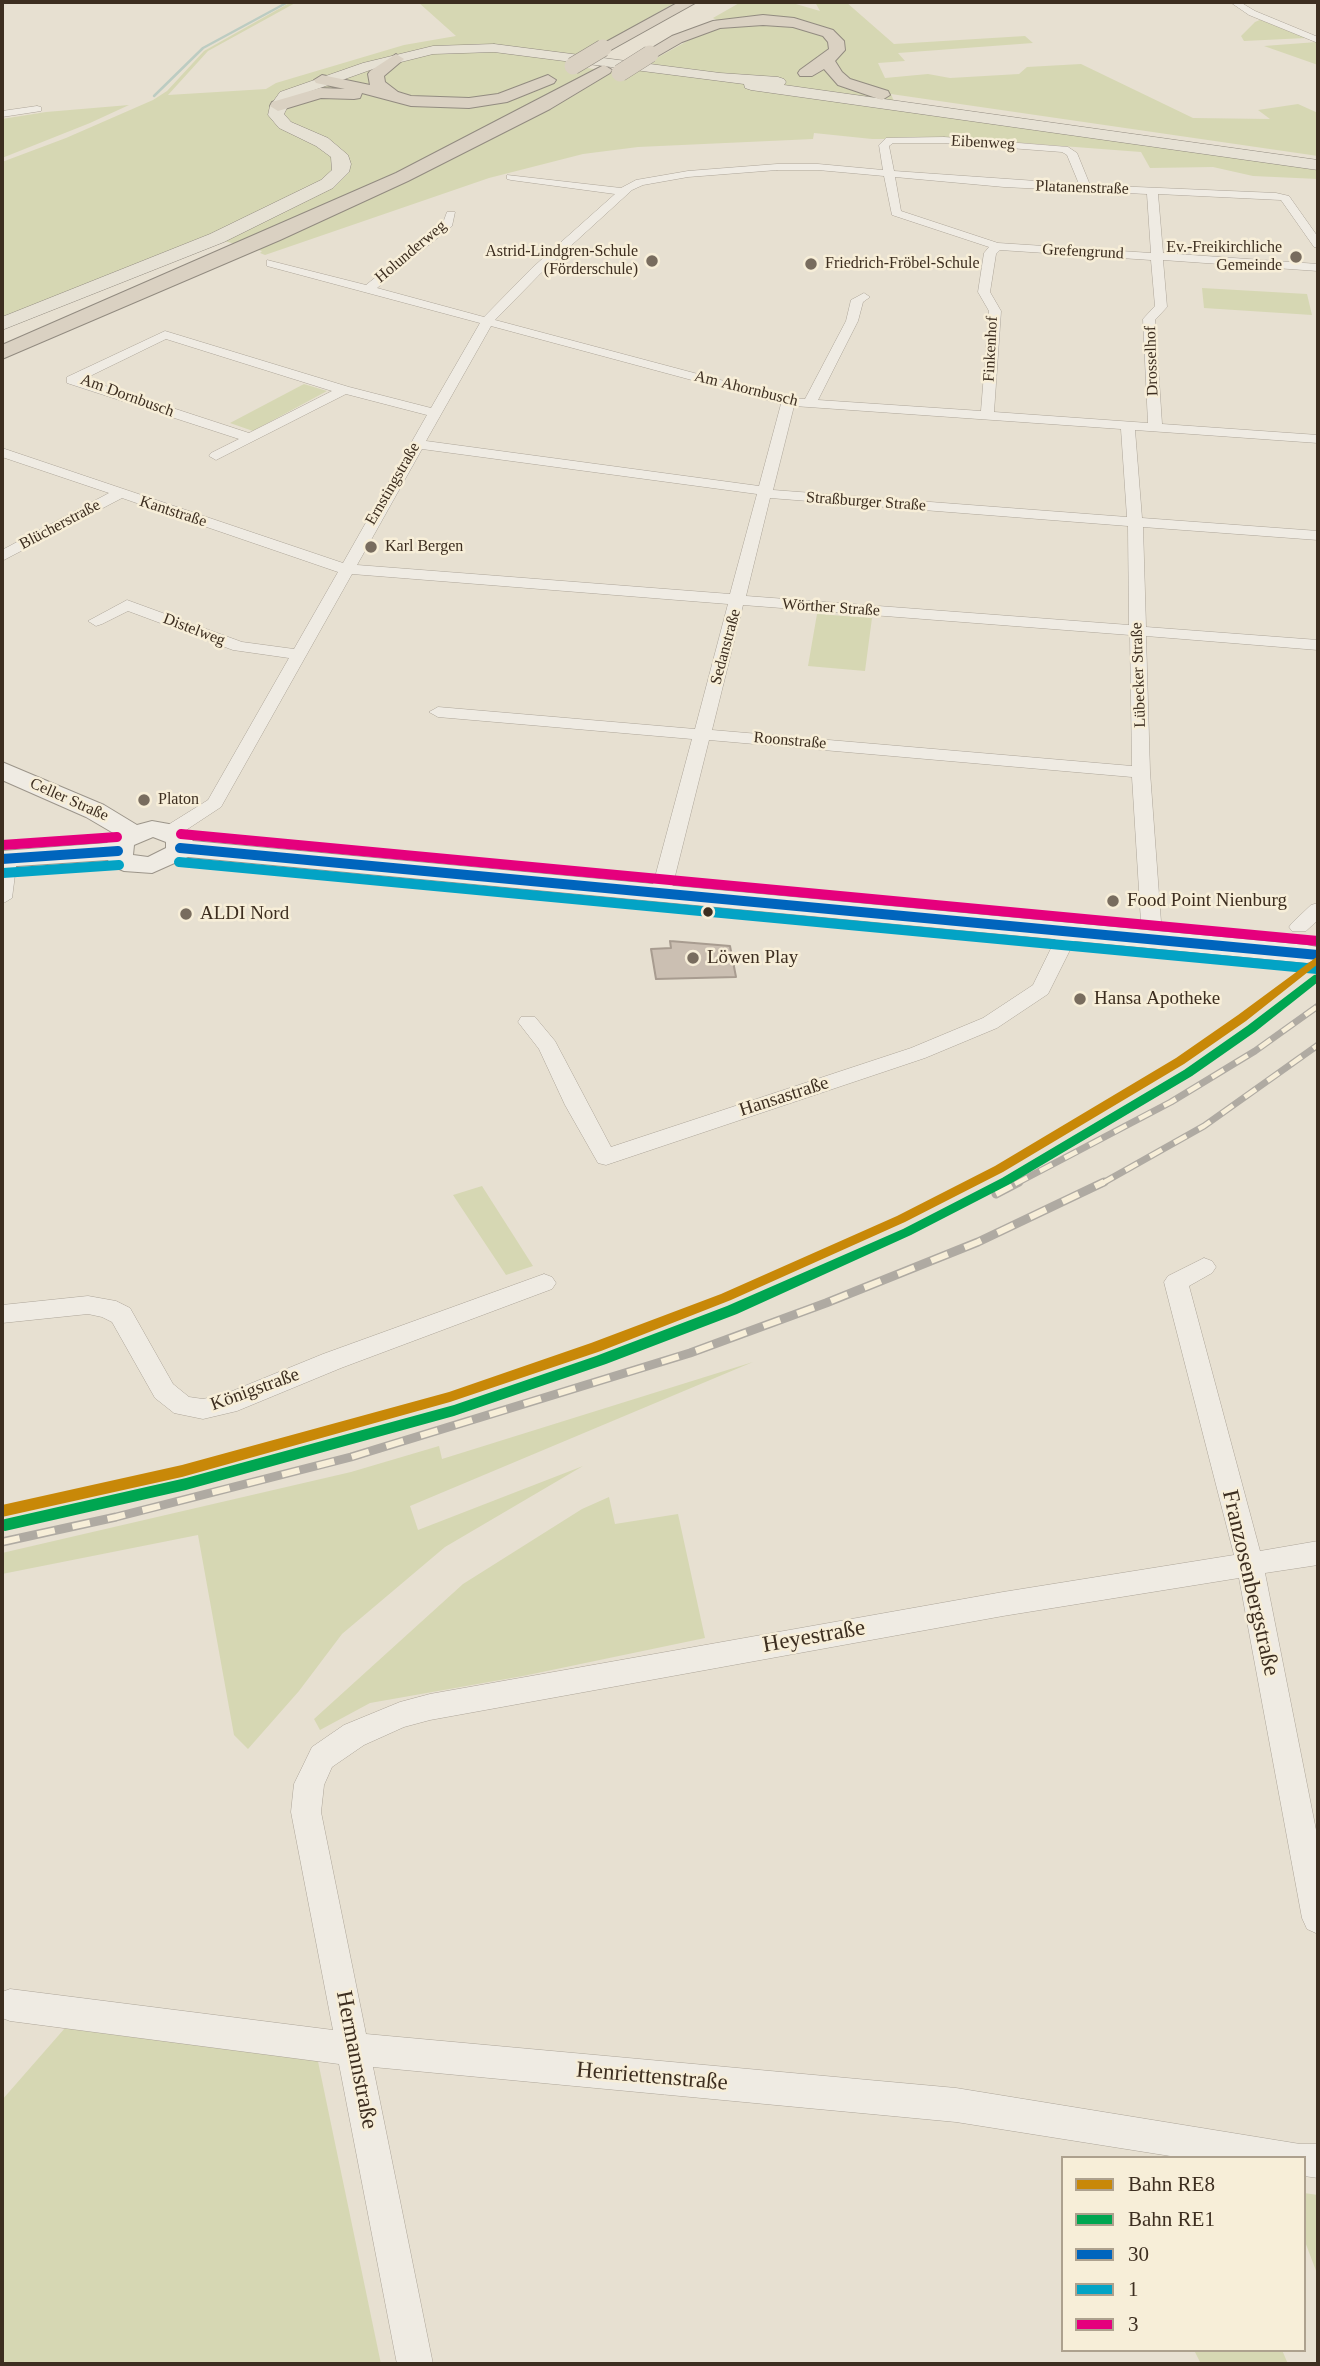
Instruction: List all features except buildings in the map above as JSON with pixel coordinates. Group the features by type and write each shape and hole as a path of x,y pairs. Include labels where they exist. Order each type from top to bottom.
{"highway":[{"path":"2,353 273,236 473,142 554,110 611,61 693,2"},
{"path":"2,342 246,238 395,169 611,61 711,2"},
{"path":"773,5 836,32 843,41 842,51 817,77"},
{"path":"322,80 439,104 486,101 536,87 718,24 763,20 814,27 828,33 836,41 837,50 817,77"},
{"path":"392,96 377,84 376,75 396,59"},
{"path":"817,77 835,75 844,82 882,95"},
{"path":"322,80 327,85 390,102 423,121"},
{"path":"278,106 320,93 362,94"},
{"path":"395,169 425,144"}],"main road":[{"path":"368,66 414,48 480,40 538,45 778,79"},
{"path":"2,324 217,238 327,184 340,172 342,164 339,155 322,142 285,125 276,115 278,106 286,95 322,80 433,50 494,48 778,79 817,77 906,106"},
{"path":"611,61 1318,165"},
{"path":"882,95 1318,159"},
{"name":"Celler Straße","path":"2,770 95,811 126,842 122,860 142,866 170,859 175,840"},
{"path":"175,840 661,892 1307,954"},
{"path":"5,859 126,842"}],"street":[{"path":"1234,2 1252,13 1318,40"},
{"path":"2,114 37,109"},
{"name":"Eibenweg","path":"889,172 884,145 890,140 1006,143 1069,151 1086,188"},
{"name":"Ernstingstraße","path":"175,840 194,819 215,803 344,569 487,321 536,271 624,192 640,182 777,167 889,172"},
{"name":"Platanenstraße","path":"889,172 1004,184 1276,196 1284,198 1318,245"},
{"name":"Grefengrund","path":"889,172 896,213 997,246 1318,267"},
{"path":"511,177 624,192"},
{"path":"1152,191 1159,256"},
{"name":"Holunderweg","path":"368,289 448,224 451,214"},
{"name":"Finkenhof","path":"987,417 995,311 984,292 990,254 997,246"},
{"name":"Drosselhof","path":"1156,428 1149,319 1161,307 1159,256"},
{"name":"Am Ahornbusch","path":"271,263 788,402 1318,439"},
{"path":"809,404 852,321 856,300 864,297"},
{"name":"Am Dornbusch","path":"250,438 72,380 165,335 344,390 434,413"},
{"path":"216,456 344,390"},
{"name":"Sedanstraße","path":"661,892 788,402"},
{"name":"Lübecker Straße","path":"1128,427 1135,522 1141,772 1151,922"},
{"name":"Straßburger Straße","path":"416,444 779,495 1318,536"},
{"name":"Kantstraße","path":"2,452 344,569"},
{"name":"Blücherstraße","path":"2,556 119,494"},
{"name":"Wörther Straße","path":"344,569 1318,645"},
{"name":"Distelweg","path":"96,621 127,605 239,647 297,654"},
{"name":"Roonstraße","path":"438,712 1141,772"},
{"path":"2,898 5,859"},
{"path":"1299,927 1318,909"},
{"name":"Hansastraße","path":"528,1022 548,1046 576,1105 606,1157 918,1053 990,1023 1041,989 1069,932"},
{"name":"Franzosenbergstraße","path":"1204,1267 1175,1282 1250,1564 1318,1918"},
{"name":"Königstraße","path":"2,1314 88,1305 107,1308 121,1315 164,1391 183,1406 203,1409 228,1404 544,1283"},
{"name":"Heyestraße","path":"322,1757 354,1735 400,1715 430,1707 1003,1604 1318,1553"},
{"name":"Hermannstraße","path":"322,1757 309,1784 306,1812 415,2364"},
{"name":"Henriettenstraße","path":"10,2005 354,2049 956,2105 1280,2156"}],"green space":[{"path":"291,2 297,2 208,51 168,95 266,89 276,83 404,45 456,36 418,2 676,2 567,65 628,74 707,30 724,24 713,18 741,2 789,2 820,11 815,2 846,2 894,44 1025,36 1033,43 898,53 905,61 878,63 885,78 928,74 950,78 1019,74 1027,67 1081,64 1193,118 1270,119 1258,110 1298,104 1318,113 1318,156 891,94 897,109 1318,168 1318,179 1253,176 1213,167 1150,168 1141,152 970,139 872,139 814,133 813,139 638,147 583,154 489,178 265,255 260,253 262,251 205,236 2,320 2,162 66,138 153,100 167,91 204,51"},
{"path":"1262,19 1306,38 1244,41 1241,36"},
{"path":"1317,42 1318,65 1264,46"},
{"path":"129,105 2,158 2,119 46,112"},
{"path":"1202,288 1307,294 1312,315 1204,308"},
{"path":"304,384 327,391 253,431 230,423"},
{"path":"817,614 872,618 865,671 808,666"},
{"path":"482,1186 533,1266 506,1275 453,1195"},
{"path":"753,1362 410,1506 418,1530 583,1466 445,1547 342,1634 299,1691 248,1749 234,1735 198,1535 2,1574 2,1553 351,1472 439,1446 442,1459"},
{"path":"609,1497 615,1524 678,1514 705,1638 523,1676 370,1703 320,1730 314,1719 463,1584 582,1509"},
{"path":"72,2020 315,2047 381,2364 2,2364 2,2100"},
{"path":"1306,2193 1318,2195 1318,2276 1306,2244"},
{"path":"1195,2352 1283,2352 1288,2364 1201,2364"}],"waterway":[{"path":"154,96 203,48 288,2"}],"railway":[{"path":"1015,1184 1171,1102 1255,1051 1318,1006"},
{"path":"1101,1184 1204,1126 1318,1045"},
{"path":"996,1194 1019,1182"},
{"path":"2,1542 116,1517 351,1457 690,1353 826,1303 978,1242 1104,1182"}],"rail line":[{"name":"RE8","path":"2,1511 182,1471 450,1397 596,1347 726,1297 901,1219 999,1169 1180,1061 1242,1018 1318,959"},
{"name":"RE1","path":"5,1525 186,1484 454,1410 601,1360 732,1310 907,1232 1006,1181 1188,1073 1318,977"}],"transit line":[{"name":"3","path":"181,834 1318,941"},
{"name":"3","path":"2,845 117,837"},
{"name":"30","path":"180,848 1318,955"},
{"name":"30","path":"2,859 118,851"},
{"name":"1","path":"179,862 1317,969"},
{"name":"1","path":"3,873 119,865"}],"place":[{"name":"Ev.-Freikirchliche Gemeinde","path":"1296,257"},
{"name":"Astrid-Lindgren-Schule (Förderschule)","path":"652,261"},
{"name":"Friedrich-Fröbel-Schule","path":"811,264"},
{"name":"Karl Bergen","path":"371,547"},
{"name":"Platon","path":"144,800"},
{"name":"Food Point Nienburg","path":"1113,901"},
{"name":"ALDI Nord","path":"186,914"},
{"name":"Löwen Play","path":"693,958"},
{"name":"Hansa Apotheke","path":"1080,999"}]}
